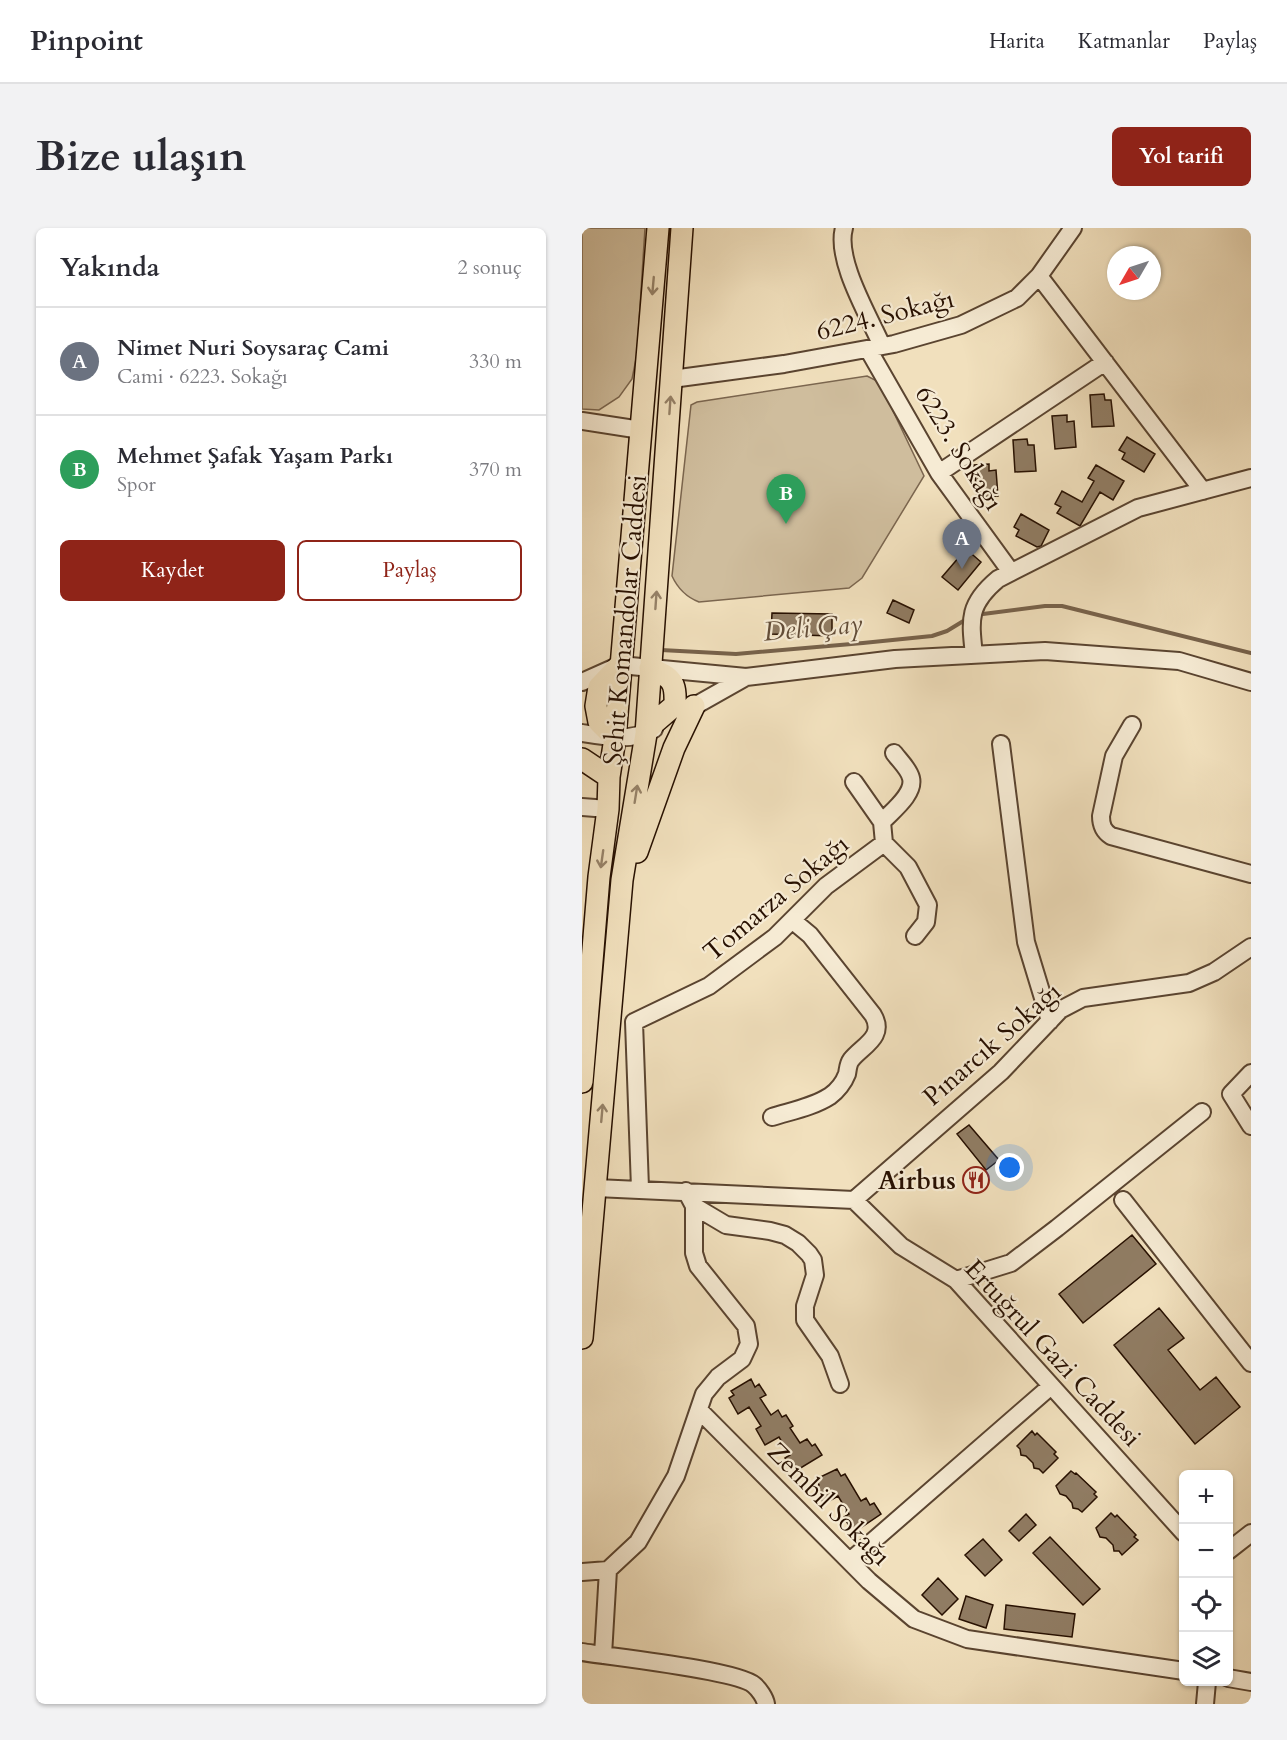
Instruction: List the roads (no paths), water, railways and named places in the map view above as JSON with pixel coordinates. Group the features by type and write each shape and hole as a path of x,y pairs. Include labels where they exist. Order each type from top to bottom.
{"main road":[{"name":"Şehit Komandolar Caddesi","path":"582,1082 599,877 615,738 658,228"},
{"name":"Şehit Komandolar Caddesi","path":"582,1338 622,880 646,732 682,228"},
{"path":"620,907 658,790 674,748 694,706"},
{"path":"582,759 609,777"}],"street":[{"name":"6223. Sokağı","path":"844,228 841,239 849,273 875,347 939,473 1011,572"},
{"name":"6224. Sokağı","path":"672,379 784,364 875,347 961,325 1017,298 1039,276 1073,228"},
{"path":"1039,276 1203,491"},
{"path":"939,473 1104,362"},
{"path":"582,421 641,430"},
{"path":"974,655 971,624 975,606 984,591 998,579 1138,508 1251,478"},
{"path":"582,682 620,665 746,677 895,659 1045,651 1179,661 1251,682"},
{"path":"582,733 615,738 646,732 746,677"},
{"path":"1132,725 1114,756 1101,816 1106,833 1251,874"},
{"path":"1001,744 1026,942 1050,1021"},
{"path":"882,822 908,794 912,784 909,774 894,753"},
{"path":"854,782 882,822 884,843 908,867 928,905 926,922 915,936"},
{"path":"582,807 608,809"},
{"name":"Tomarza Sokağı","path":"634,1022 709,986 775,937 826,886 884,843"},
{"path":"772,1117 831,1095 840,1086 849,1062 872,1041 878,1025 873,1015 810,935 792,920"},
{"name":"Pınarcık Sokağı","path":"854,1200 1001,1072 1060,1010 1083,998 1189,983 1214,972 1251,947"},
{"path":"611,1012 634,1022 640,1188"},
{"path":"1251,1073 1231,1094 1251,1126"},
{"path":"956,1280 1011,1263 1202,1112"},
{"path":"596,1188 640,1188 690,1198 854,1200"},
{"path":"690,1198 726,1225 785,1235 809,1254 813,1260 815,1275 805,1306 805,1320 830,1356 840,1384"},
{"path":"582,1572 608,1570 638,1542 676,1476 704,1394 718,1377 742,1359 749,1344 746,1326 698,1266 694,1253 690,1198"},
{"name":"Ertuğrul Gazi Caddesi","path":"854,1200 901,1246 956,1280 1179,1527"},
{"path":"1123,1200 1250,1360"},
{"path":"850,1561 1051,1386"},
{"name":"Zembil Sokağı","path":"699,1410 869,1581 914,1619 967,1640 1179,1670"},
{"path":"1233,1547 1251,1533"},
{"path":"603,1655 608,1570"},
{"path":"582,1652 722,1673 753,1684 766,1700 766,1704"},
{"path":"1233,1679 1251,1682"},
{"path":"1205,1704 1207,1686"}],"waterway":[{"name":"Deli Çay","path":"983,614 1062,606 1251,653"},
{"name":"Deli Çay","path":"661,650 736,654 863,643 932,636 947,631 965,620"}],"place":[{"name":"Mehmet Şafak Yaşam Parkı","path":"786,524"},
{"name":"Nimet Nuri Soysaraç Cami","path":"962,569"},
{"name":"Airbus","path":"976,1180"}]}
